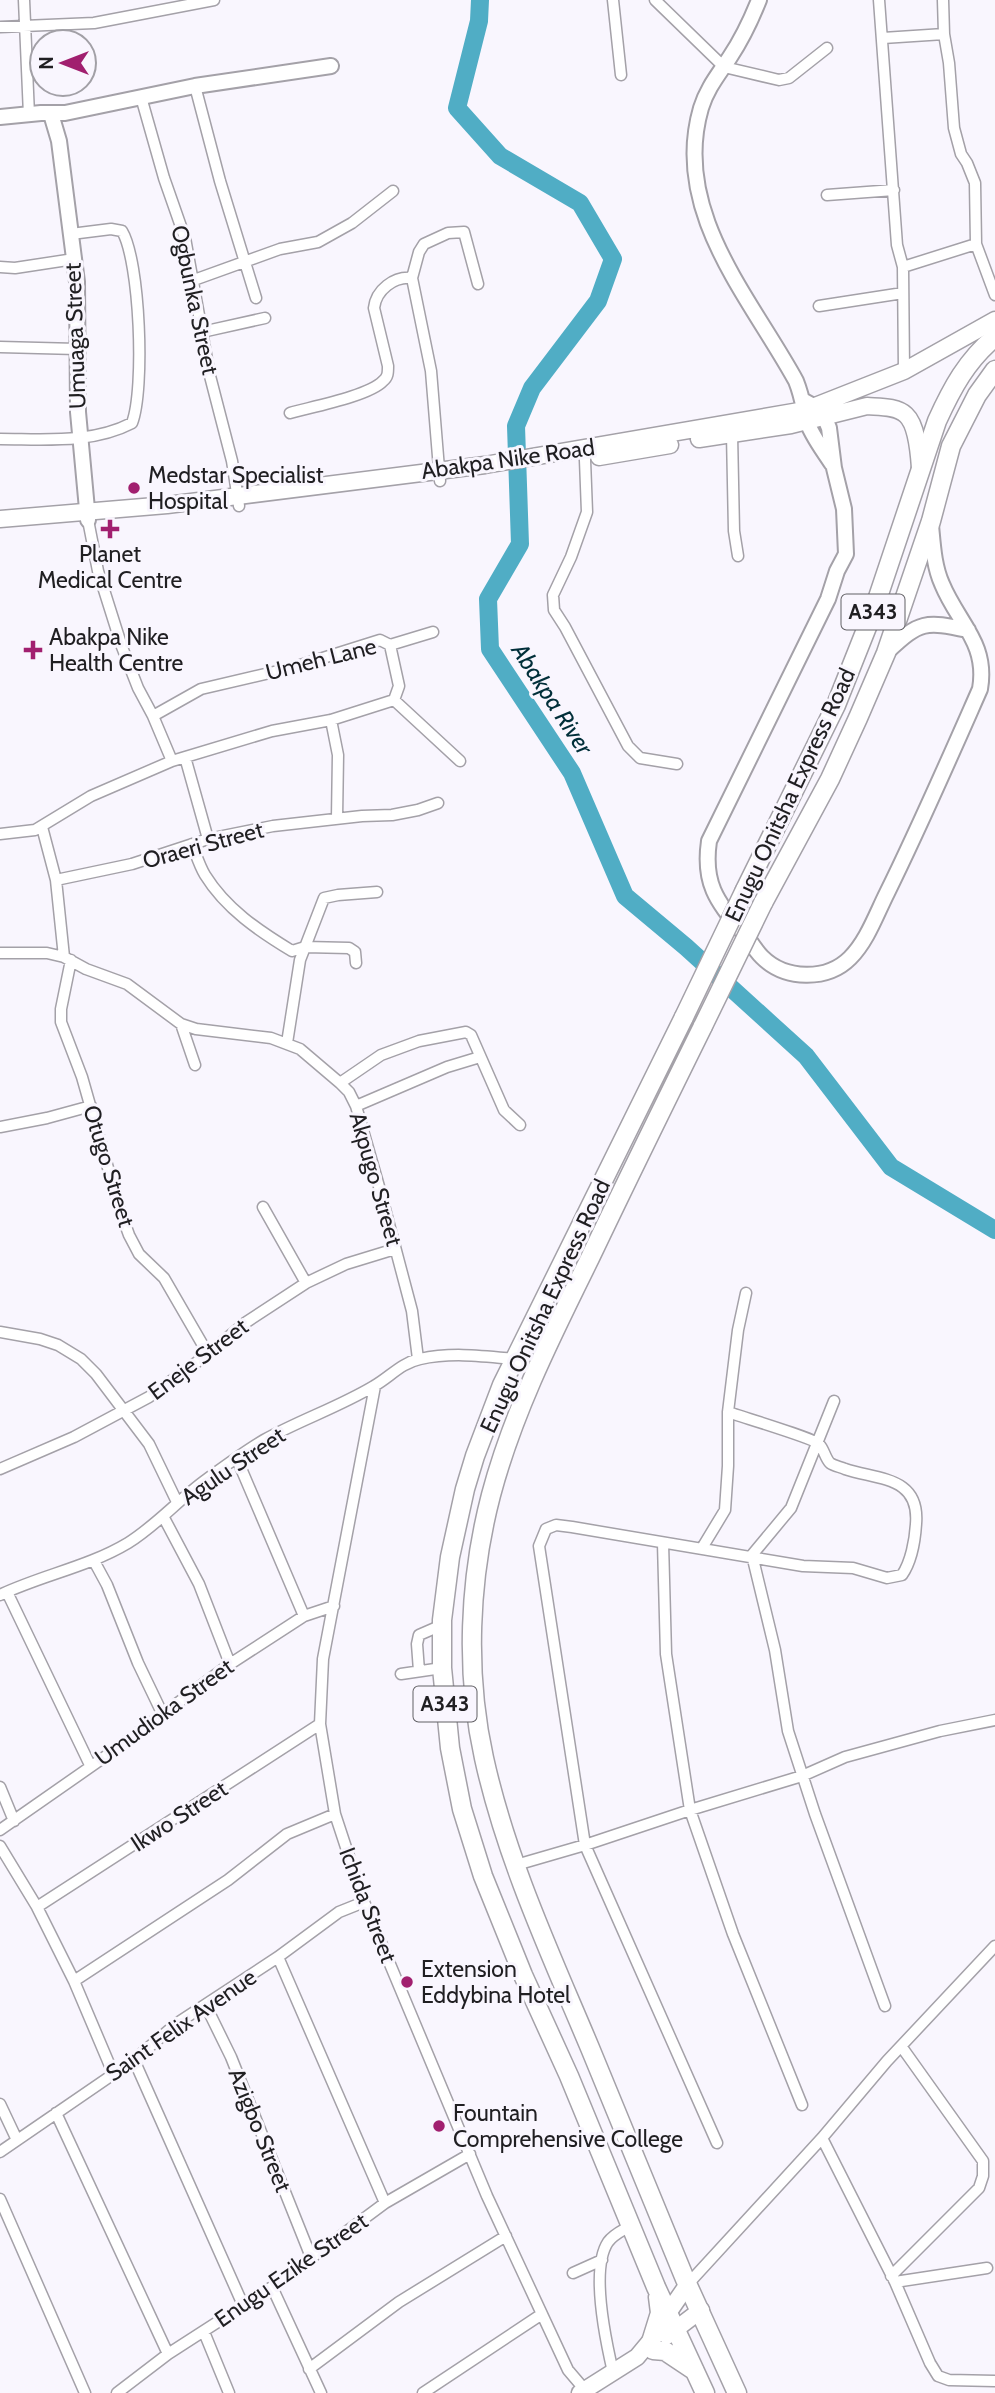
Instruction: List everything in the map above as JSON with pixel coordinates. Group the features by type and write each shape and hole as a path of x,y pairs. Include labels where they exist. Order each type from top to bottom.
{"highway":[{"name":"Enugu Onitsha Express Road","path":"705,2393 656,2287 569,2076 523,1975 483,1875 462,1809 452,1760 442,1668 442,1625 450,1557 465,1489 502,1385 836,705 873,612 937,421 950,391 981,348 995,337"},
{"name":"Enugu Onitsha Express Road","path":"737,2393 688,2284 516,1865 484,1757 473,1665 481,1541 491,1496 524,1396 763,903 830,779 886,653 931,521 950,446 977,395 995,370"},
{"path":"656,2287 660,2314 647,2349 665,2351 696,2372"}],"main road":[{"name":"Abakpa Nike Road","path":"584,454 732,434 815,411 904,371 995,320"},
{"path":"815,411 867,405 894,409 906,415 915,434 920,474"},
{"name":"Abakpa Nike Road","path":"0,526 238,501 486,470 815,411"},
{"name":"Abakpa Nike Road","path":"0,519 88,517"},
{"path":"672,2320 688,2284"},
{"path":"583,2391 647,2349 662,2327 672,2320 701,2310"}],"street":[{"path":"24,0 29,115"},
{"path":"0,27 94,23 214,0"},
{"path":"613,0 621,75"},
{"path":"655,0 724,67 779,80 789,78 827,48"},
{"path":"759,0 744,33 708,88 697,125 695,162 699,200 723,259 815,411 814,437 834,468 844,509 846,554 828,599 709,841 706,861 709,883 721,904 763,958 783,970 805,975 829,972 849,959 861,944 898,871 980,689 983,674 981,659 938,574 931,521"},
{"path":"879,0 897,245 903,267 904,371"},
{"path":"943,0 944,34 956,142 975,183 976,244 995,295"},
{"path":"883,38 944,34"},
{"path":"0,117 65,113 194,86 331,66"},
{"path":"194,86 256,298"},
{"name":"Ogbunka Street","path":"141,97 164,178 185,238 210,376 232,461 238,501"},
{"name":"Umuaga Street","path":"51,114 59,141 78,299 79,438 88,517"},
{"path":"827,195 894,190"},
{"path":"194,279 280,249 318,242 352,223 393,191"},
{"name":"Umuaga Street","path":"71,234 111,229 122,231 125,236 132,267 140,364 136,411 132,423 115,432 79,438"},
{"path":"439,476 431,371 412,278 419,251 424,244 448,233 464,232 478,285"},
{"path":"903,267 976,244"},
{"path":"0,267 15,268 74,259"},
{"path":"290,413 366,391 384,380 388,374 388,366 374,308 375,301 395,280 412,278"},
{"path":"819,306 903,293"},
{"path":"202,332 265,318"},
{"path":"0,347 77,349"},
{"path":"732,434 734,531 738,556"},
{"path":"0,439 79,438"},
{"path":"584,454 587,512 571,557 553,595 554,610 628,746 639,758 677,764"},
{"path":"88,517 98,571 122,647 172,761"},
{"path":"886,653 914,628 940,623 968,629"},
{"path":"390,645 433,632"},
{"name":"Umeh Lane","path":"153,716 201,689 291,668 380,640 390,645 399,687 394,700"},
{"path":"0,834 16,834 42,827 91,796 172,761 272,731 331,720 394,700 460,761"},
{"path":"331,720 338,755 337,818"},
{"path":"184,757 208,839"},
{"name":"Oraeri Street","path":"56,880 132,864 208,839 273,826 392,815 438,803"},
{"name":"Otugo Street","path":"42,827 56,880 68,958 61,1022 82,1077 129,1235 139,1254 164,1278 208,1354"},
{"path":"192,844 204,873 254,928 292,951 302,948 349,948 355,952 356,963"},
{"path":"287,1043 302,948 324,898 377,892"},
{"name":"Akpugo Street","path":"0,953 47,953 68,958 86,969 127,984 181,1024 196,1029 271,1038 287,1043 300,1049 340,1083 356,1105 412,1311 418,1359"},
{"path":"181,1024 195,1065"},
{"path":"340,1083 381,1055 419,1041 466,1032 471,1035 504,1110 520,1125"},
{"path":"356,1105 447,1067 480,1057"},
{"path":"0,1127 91,1106"},
{"path":"263,1207 306,1283"},
{"name":"Eneje Street","path":"0,1469 74,1437 149,1397 245,1323 306,1283 346,1264 395,1249"},
{"path":"702,1548 725,1510 729,1466 728,1412 738,1330 746,1293"},
{"path":"0,1332 40,1339 58,1345 81,1359 96,1374 149,1444 177,1502"},
{"name":"Agulu Street","path":"4,1593 94,1561 128,1542 177,1502 262,1441 375,1385 397,1368 418,1359 456,1354 515,1359"},
{"name":"Ichida Street","path":"375,1385 323,1659 320,1724 335,1814 364,1902 470,2154 568,2370 583,2391"},
{"path":"752,1555 791,1508 834,1401"},
{"path":"717,2143 585,1845 539,1546 546,1529 555,1525 752,1555 803,1566 853,1568 887,1578 902,1575 906,1569 915,1535 916,1518 914,1499 893,1480 860,1474 831,1463 818,1442 728,1412"},
{"path":"237,1459 304,1616"},
{"path":"163,1516 198,1584 230,1664"},
{"path":"663,1543 666,1654 690,1810 733,1934 802,2105"},
{"path":"752,1555 775,1650 788,1731 885,2006"},
{"path":"94,1561 162,1713"},
{"path":"4,1593 90,1765"},
{"name":"Umudioka Street","path":"0,1830 116,1749 230,1664 304,1616 334,1606"},
{"path":"419,1671 419,1635 442,1625"},
{"path":"401,1674 442,1668"},
{"path":"516,1865 802,1776 845,1757 940,1731 995,1720"},
{"name":"Ikwo Street","path":"37,1907 320,1724"},
{"path":"0,1787 14,1821"},
{"path":"75,1981 228,1880 286,1834 335,1814"},
{"path":"0,1846 37,1907 75,1981 113,2073"},
{"name":"Saint Felix Avenue","path":"0,2151 134,2060 176,2024 278,1957 339,1912 364,1902"},
{"path":"688,2284 822,2138 901,2046 995,1946"},
{"path":"278,1957 385,2203"},
{"name":"Azigbo Street","path":"206,2006 231,2057 311,2257"},
{"path":"893,2279 979,2188 984,2176 983,2161 901,2046"},
{"path":"134,2060 243,2305"},
{"path":"0,2104 17,2140"},
{"path":"56,2113 168,2354"},
{"path":"822,2138 893,2279 930,2363 939,2376 949,2380 995,2381"},
{"name":"Enugu Ezike Street","path":"117,2393 134,2388 168,2354 272,2287 385,2203 470,2154"},
{"path":"0,2199 85,2393"},
{"path":"613,2372 603,2322 602,2260 610,2239 630,2226"},
{"path":"309,2369 399,2302 506,2236"},
{"path":"573,2273 602,2260"},
{"path":"893,2279 987,2268"},
{"path":"272,2287 321,2393"},
{"path":"423,2393 542,2314"},
{"path":"204,2332 229,2393"}],"waterway":[{"name":"Abakpa River","path":"480,0 479,21 457,108 500,156 580,203 613,259 598,301 532,388 516,426 520,544 488,599 490,649 572,773 625,896 686,947 806,1056 891,1167 995,1230"}],"place":[{"name":"Medstar Specialist Hospital","path":"134,488"},
{"name":"Planet Medical Centre","path":"110,529"},
{"name":"Abakpa Nike Health Centre","path":"33,650"},
{"name":"Extension Eddybina Hotel","path":"407,1982"},
{"name":"Fountain Comprehensive College","path":"439,2126"}]}
